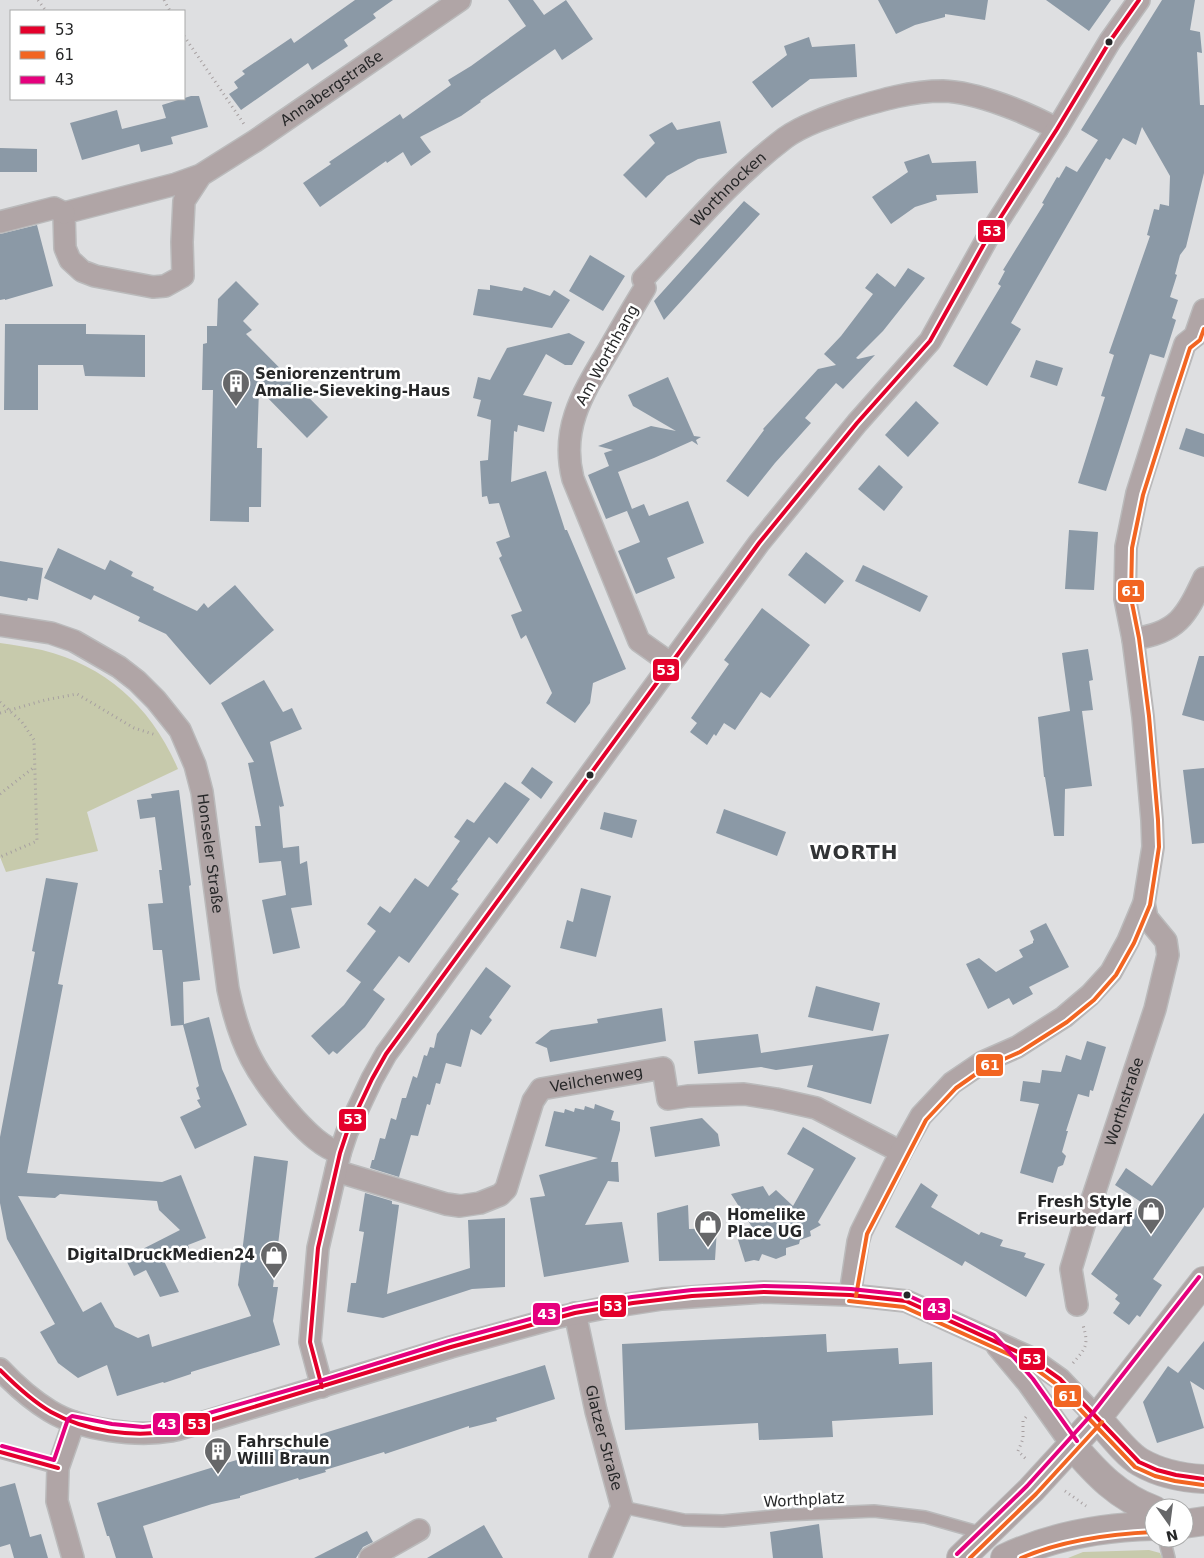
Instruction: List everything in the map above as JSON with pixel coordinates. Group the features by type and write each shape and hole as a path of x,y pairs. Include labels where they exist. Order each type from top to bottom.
{"main road":[{"path":"961,1558 1097,1418 1204,1281"},
{"path":"1097,1418 1139,1462 1157,1470 1176,1475 1204,1479"},
{"path":"1072,1445 1107,1483 1144,1506"},
{"path":"1005,1558 1042,1543 1080,1533 1126,1526 1144,1526"}],"street":[{"name":"Annabergstraße","path":"0,222 54,208 64,213 176,184 201,175 256,141 460,0"},
{"path":"322,1387 310,1342 318,1248 338,1162 348,1132 386,1054 758,542 857,423 930,341 988,237 1058,129 1110,41 1139,0"},
{"name":"Worthnocken","path":"644,283 748,169 787,137 826,117 886,98 944,91 967,95 1004,106 1041,120 1058,129"},
{"name":"Annabergstraße","path":"64,213 65,248 70,260 82,271 95,276 153,287 165,286 183,276 184,201 201,175"},
{"name":"Am Worthhang","path":"644,283 581,396 573,420 569,464 576,488 639,641 670,663"},
{"path":"850,1295 858,1242 901,1152 921,1116 952,1083 983,1062 1017,1047 1056,1022 1090,995 1111,972 1128,941 1144,903 1153,847 1152,820 1133,639 1125,599 1126,547 1135,502 1185,344 1195,336 1204,310"},
{"path":"1133,639 1152,637 1164,632 1184,616 1204,578"},
{"name":"Honseler Straße","path":"0,625 51,633 74,641 119,667 156,700 180,730 195,765 202,792 234,1020 253,1065 265,1084 304,1128 328,1149 338,1162"},
{"name":"Worthstraße","path":"1077,1305 1070,1269 1155,1009 1168,955 1166,940 1147,918 1144,903"},
{"name":"Veilchenweg","path":"338,1162 446,1204 472,1205 488,1201 500,1195 506,1189 533,1101 541,1089 663,1068 668,1099 688,1096 744,1094 816,1108 901,1152"},
{"path":"0,1370 13,1384 51,1412 74,1422 112,1430 143,1433 172,1430 452,1347 575,1314 633,1303 692,1296 764,1292 850,1295 906,1301 1029,1357 1060,1379 1097,1418"},
{"name":"Glatzer Straße","path":"575,1314 596,1412 622,1507 600,1558"},
{"path":"991,1340 1012,1362 1072,1445"},
{"path":"73,1558 57,1501 58,1468 74,1422"},
{"path":"370,1558 419,1530"}],"lane":[{"path":"0,1452 58,1468"},
{"name":"Worthplatz","path":"622,1507 684,1520 723,1521 784,1515 874,1512 925,1517 986,1534"}],"path":[{"path":"185,37 256,141"},
{"path":"0,713 46,700 77,694 134,728 163,738 180,730"},
{"path":"0,702 22,722 34,740 37,797 37,841 0,856"},
{"path":"0,794 34,768"},
{"path":"1060,1379 1084,1349 1087,1339 1077,1305"},
{"path":"1018,1451 1022,1440 1022,1420 1040,1400"}],"green space":[{"path":"0,643 42,650 65,657 107,679 141,709 155,727 178,769 87,812 98,851 6,872 0,857"},
{"path":"1149,1550 1160,1553 1162,1558 1068,1558 1083,1552"}],"building":[{"path":"355,0 393,0 373,14 376,18 344,40 348,46 312,70 308,63 241,110 229,94 238,88 234,82 245,74 242,71 291,38 294,43"},
{"path":"508,0 533,0 544,15 566,0 593,39 562,60 555,49 461,116 420,137 431,152 411,166 403,152 387,163 386,161 320,207 303,183 331,164 329,162 400,114 403,119 451,85 448,80 471,66 526,26"},
{"path":"878,0 988,0 985,20 945,14 945,17 915,25 896,34"},
{"path":"1046,0 1111,0 1089,31"},
{"path":"1162,0 1195,0 1190,30 1200,32 1202,53 1197,52 1200,105 1204,105 1204,173 1186,247 1180,255 1175,274 1177,275 1170,297 1178,300 1172,318 1176,320 1164,358 1150,354 1106,491 1078,483 1105,397 1101,396 1114,355 1109,353 1150,236 1147,235 1154,209 1159,210 1160,204 1169,206 1170,176 1142,127 1136,145 1123,138 1110,160 1106,158 1011,323 1021,329 987,386 953,366 1001,286 998,284 1005,271 1003,270 1044,204 1042,203 1057,177 1059,178 1066,166 1077,172 1098,140 1081,130"},
{"path":"809,37 812,47 855,44 857,77 810,79 772,108 752,82 787,55 784,46"},
{"path":"199,96 208,127 171,137 173,144 141,152 139,144 82,160 70,123 117,110 122,129 166,118 162,105 185,100 185,98"},
{"path":"720,121 727,153 698,159 667,176 646,198 623,175 655,143 649,135 672,122 677,130"},
{"path":"0,148 37,149 37,172 0,172"},
{"path":"929,154 932,163 976,161 978,193 936,195 937,200 915,207 891,224 872,197 908,172 904,162"},
{"path":"744,201 760,214 664,320 654,301"},
{"path":"37,225 53,286 0,300 0,234"},
{"path":"590,255 625,276 603,311 569,291"},
{"path":"908,268 925,278 883,331 856,358 875,355 843,389 836,383 805,418 811,423 748,497 726,481 763,429 818,369 836,365 824,354 841,336 873,294 865,288 877,273 895,287"},
{"name":"Seniorenzentrum Amalie-Sieveking-Haus","path":"236,281 259,304 243,321 252,330 246,334 328,417 307,438 259,389 257,448 262,448 261,507 249,507 249,522 210,521 213,390 202,390 203,344 207,343 207,326 217,326 218,299"},
{"path":"490,285 522,291 524,287 550,296 554,290 570,300 552,328 473,315 478,289 490,290"},
{"path":"5,324 86,324 86,334 145,335 145,377 85,376 83,365 38,365 38,410 4,410"},
{"path":"569,333 585,342 572,365 565,365 546,354 523,395 552,402 544,432 518,425 517,432 514,431 511,482 546,471 565,530 567,530 626,669 593,683 590,703 575,723 546,703 552,693 526,635 521,639 511,615 522,611 499,558 502,556 496,542 510,537 499,503 489,504 487,496 482,497 480,461 488,460 491,420 477,416 481,400 473,398 478,377 490,380 507,348"},
{"path":"1036,360 1063,368 1057,386 1030,377"},
{"path":"668,377 694,436 701,437 696,440 698,445 692,441 618,472 632,509 606,519 588,475 609,466 604,453 613,450 598,446 651,426 676,431 633,406 628,395"},
{"path":"916,401 939,423 908,457 885,435"},
{"path":"1186,428 1204,434 1204,457 1179,449"},
{"path":"879,465 903,487 884,511 858,489"},
{"path":"688,501 704,543 667,558 675,578 636,594 618,551 640,542 627,511 644,504 649,516"},
{"path":"1069,530 1098,532 1094,590 1065,589"},
{"path":"58,548 105,570 110,560 133,572 131,576 154,587 153,590 197,611 204,603 208,608 235,585 274,630 210,685 166,634 138,621 140,617 94,595 91,600 44,578"},
{"path":"806,552 844,581 825,604 788,575"},
{"path":"0,561 43,568 38,600 28,598 27,601 0,596"},
{"path":"863,565 928,596 920,612 855,581"},
{"path":"762,608 810,645 770,698 761,692 735,730 724,723 716,736 714,734 707,745 690,732 697,723 691,718 729,664 724,660"},
{"path":"1088,649 1093,680 1089,681 1093,710 1082,711 1092,786 1065,789 1064,836 1054,836 1044,777 1038,717 1070,711 1062,653"},
{"path":"1199,656 1204,656 1204,721 1182,715"},
{"path":"264,680 283,712 292,708 302,729 270,742 284,806 280,807 279,805 283,848 299,846 300,864 307,861 312,905 291,908 300,948 273,954 262,900 286,895 281,861 259,863 255,826 261,826 248,763 254,762 221,703"},
{"path":"532,767 553,782 541,799 521,783"},
{"path":"1204,768 1204,843 1192,844 1183,770"},
{"path":"505,782 530,799 497,844 489,837 457,880 451,889 459,894 409,963 399,956 373,990 385,999 365,1027 337,1054 333,1051 329,1055 311,1036 344,1005 361,982 346,971 376,931 367,924 380,906 390,913 415,878 428,887 460,841 454,837 467,819 474,823"},
{"path":"179,790 200,980 183,982 184,1024 209,1017 222,1069 247,1125 195,1149 180,1117 201,1107 197,1100 200,1099 196,1088 199,1086 183,1025 171,1026 162,950 153,950 148,904 163,903 159,870 162,870 155,817 140,819 137,800 152,798 151,794"},
{"path":"724,809 786,832 777,856 716,833"},
{"path":"604,812 637,820 632,838 600,829"},
{"path":"46,878 78,883 58,984 63,985 27,1173 162,1182 181,1175 206,1238 188,1245 189,1248 164,1261 179,1292 160,1297 146,1270 134,1276 125,1258 180,1230 159,1210 157,1201 60,1194 55,1198 18,1196 83,1312 101,1302 115,1327 138,1338 149,1334 152,1347 251,1316 238,1285 254,1156 288,1161 273,1287 278,1287 273,1321 280,1345 191,1372 191,1374 164,1383 117,1396 107,1365 78,1378 58,1363 40,1332 55,1324 7,1239 0,1203 0,1137 35,952 32,951"},
{"path":"581,888 611,896 596,957 560,948 567,920 573,922"},
{"path":"1046,923 1069,967 1029,987 1033,994 1013,1005 1009,998 988,1009 966,964 979,958 996,972 1023,957 1019,950 1033,943 1034,940 1030,931"},
{"path":"486,967 511,986 489,1017 492,1020 481,1035 471,1029 461,1067 446,1063 440,1084 436,1083 430,1105 427,1104 418,1136 411,1135 399,1177 370,1168 380,1138 385,1139 391,1118 396,1120 402,1098 406,1098 413,1076 417,1078 424,1055 427,1056 430,1047 434,1048 437,1034"},
{"path":"816,986 880,1003 873,1031 808,1017"},
{"path":"662,1008 666,1041 550,1062 547,1048 535,1043 551,1030 598,1023 597,1019"},
{"path":"758,1034 761,1053 889,1034 871,1104 807,1087 813,1065 776,1070 761,1067 698,1074 694,1041"},
{"path":"1087,1041 1106,1047 1093,1091 1090,1090 1089,1097 1078,1094 1066,1131 1068,1131 1062,1152 1066,1156 1063,1165 1058,1167 1053,1183 1020,1173 1039,1104 1020,1101 1023,1081 1040,1083 1042,1070 1061,1072 1066,1055 1081,1060"},
{"path":"595,1104 614,1111 611,1120 620,1122 620,1130 611,1162 618,1162 619,1182 608,1181 585,1225 622,1222 629,1262 544,1277 530,1198 545,1196 539,1175 598,1158 545,1146 554,1111 564,1113 565,1109 574,1112 575,1108 584,1110 585,1106 594,1109"},
{"path":"1204,1113 1204,1207 1153,1279 1162,1285 1140,1317 1137,1315 1129,1325 1113,1313 1120,1303 1115,1299 1118,1295 1091,1274 1141,1202 1115,1185 1126,1168 1152,1186"},
{"path":"702,1118 718,1134 720,1146 655,1157 650,1127"},
{"path":"803,1127 856,1158 818,1222 821,1225 810,1231 811,1236 800,1240 799,1244 786,1248 786,1255 776,1259 762,1254 759,1261 745,1262 734,1227 752,1227 731,1194 763,1186 769,1196 776,1190 793,1206 814,1169 787,1154"},
{"path":"921,1183 938,1195 931,1207 979,1235 981,1232 1003,1240 1000,1246 1026,1253 1024,1257 1045,1264 1026,1297 965,1261 962,1266 895,1227"},
{"path":"365,1193 399,1205 387,1294 470,1268 468,1220 505,1218 505,1287 472,1289 383,1318 347,1312 351,1283 356,1283 364,1232 359,1231"},
{"path":"688,1205 689,1229 717,1228 715,1260 659,1261 657,1213"},
{"path":"826,1334 827,1352 898,1348 899,1364 932,1362 933,1415 832,1421 833,1437 759,1440 758,1423 625,1430 622,1344"},
{"path":"1204,1341 1204,1390 1190,1381 1204,1428 1157,1443 1143,1402 1168,1366 1178,1373"},
{"path":"545,1365 555,1399 496,1418 497,1421 469,1428 469,1426 385,1454 384,1452 325,1470 326,1472 299,1480 298,1478 240,1496 240,1498 212,1504 143,1526 153,1558 116,1558 97,1503"},
{"path":"15,1483 30,1537 41,1534 48,1558 14,1558 10,1544 0,1547 0,1487"},
{"path":"819,1524 823,1558 773,1558 770,1532"},
{"path":"484,1525 503,1558 427,1558"},
{"path":"367,1531 373,1542 363,1547 356,1558 314,1558"}],"transit line":[{"name":"53","path":"322,1387 310,1342 318,1248 340,1153 347,1132 386,1054 759,543 857,423 930,341 988,237 1057,129 1110,41 1139,0"},
{"name":"61","path":"856,1296 867,1234 926,1120 956,1088 986,1067 1020,1052 1067,1022 1094,1000 1116,975 1134,943 1150,905 1159,847 1158,820 1149,716 1139,638 1131,598 1132,548 1143,495 1190,348 1200,340 1204,329"},
{"name":"43","path":"957,1554 1027,1486 1092,1414 1199,1277"},
{"name":"43","path":"2,1446 54,1460 68,1419 72,1416 112,1424 143,1427 171,1424 449,1341 574,1307 632,1297 692,1290 764,1286 851,1289 907,1295 994,1335 1033,1379 1077,1441"},
{"name":"53","path":"0,1370 37,1403 64,1419 109,1431 141,1434 156,1433 201,1423 451,1347 575,1313 633,1303 692,1296 764,1292 850,1295 906,1301 1029,1357 1060,1379 1139,1462 1157,1470 1176,1475 1204,1479"},
{"name":"61","path":"849,1301 904,1307 1026,1362 1056,1384 1135,1467 1155,1476 1203,1485"},
{"name":"61","path":"970,1558 1036,1494 1102,1422"},
{"name":"53","path":"0,1452 58,1468"},
{"name":"61","path":"1021,1558 1070,1542 1120,1534 1144,1533"}],"place":[{"name":"Seniorenzentrum Amalie-Sieveking-Haus","path":"236,407"},
{"name":"Fresh Style Friseurbedarf","path":"1151,1235"},
{"name":"Homelike Place UG","path":"708,1248"},
{"name":"DigitalDruckMedien24","path":"274,1279"},
{"name":"Fahrschule Willi Braun","path":"218,1475"}],"district":[{"name":"WORTH","path":"854,852"}]}
